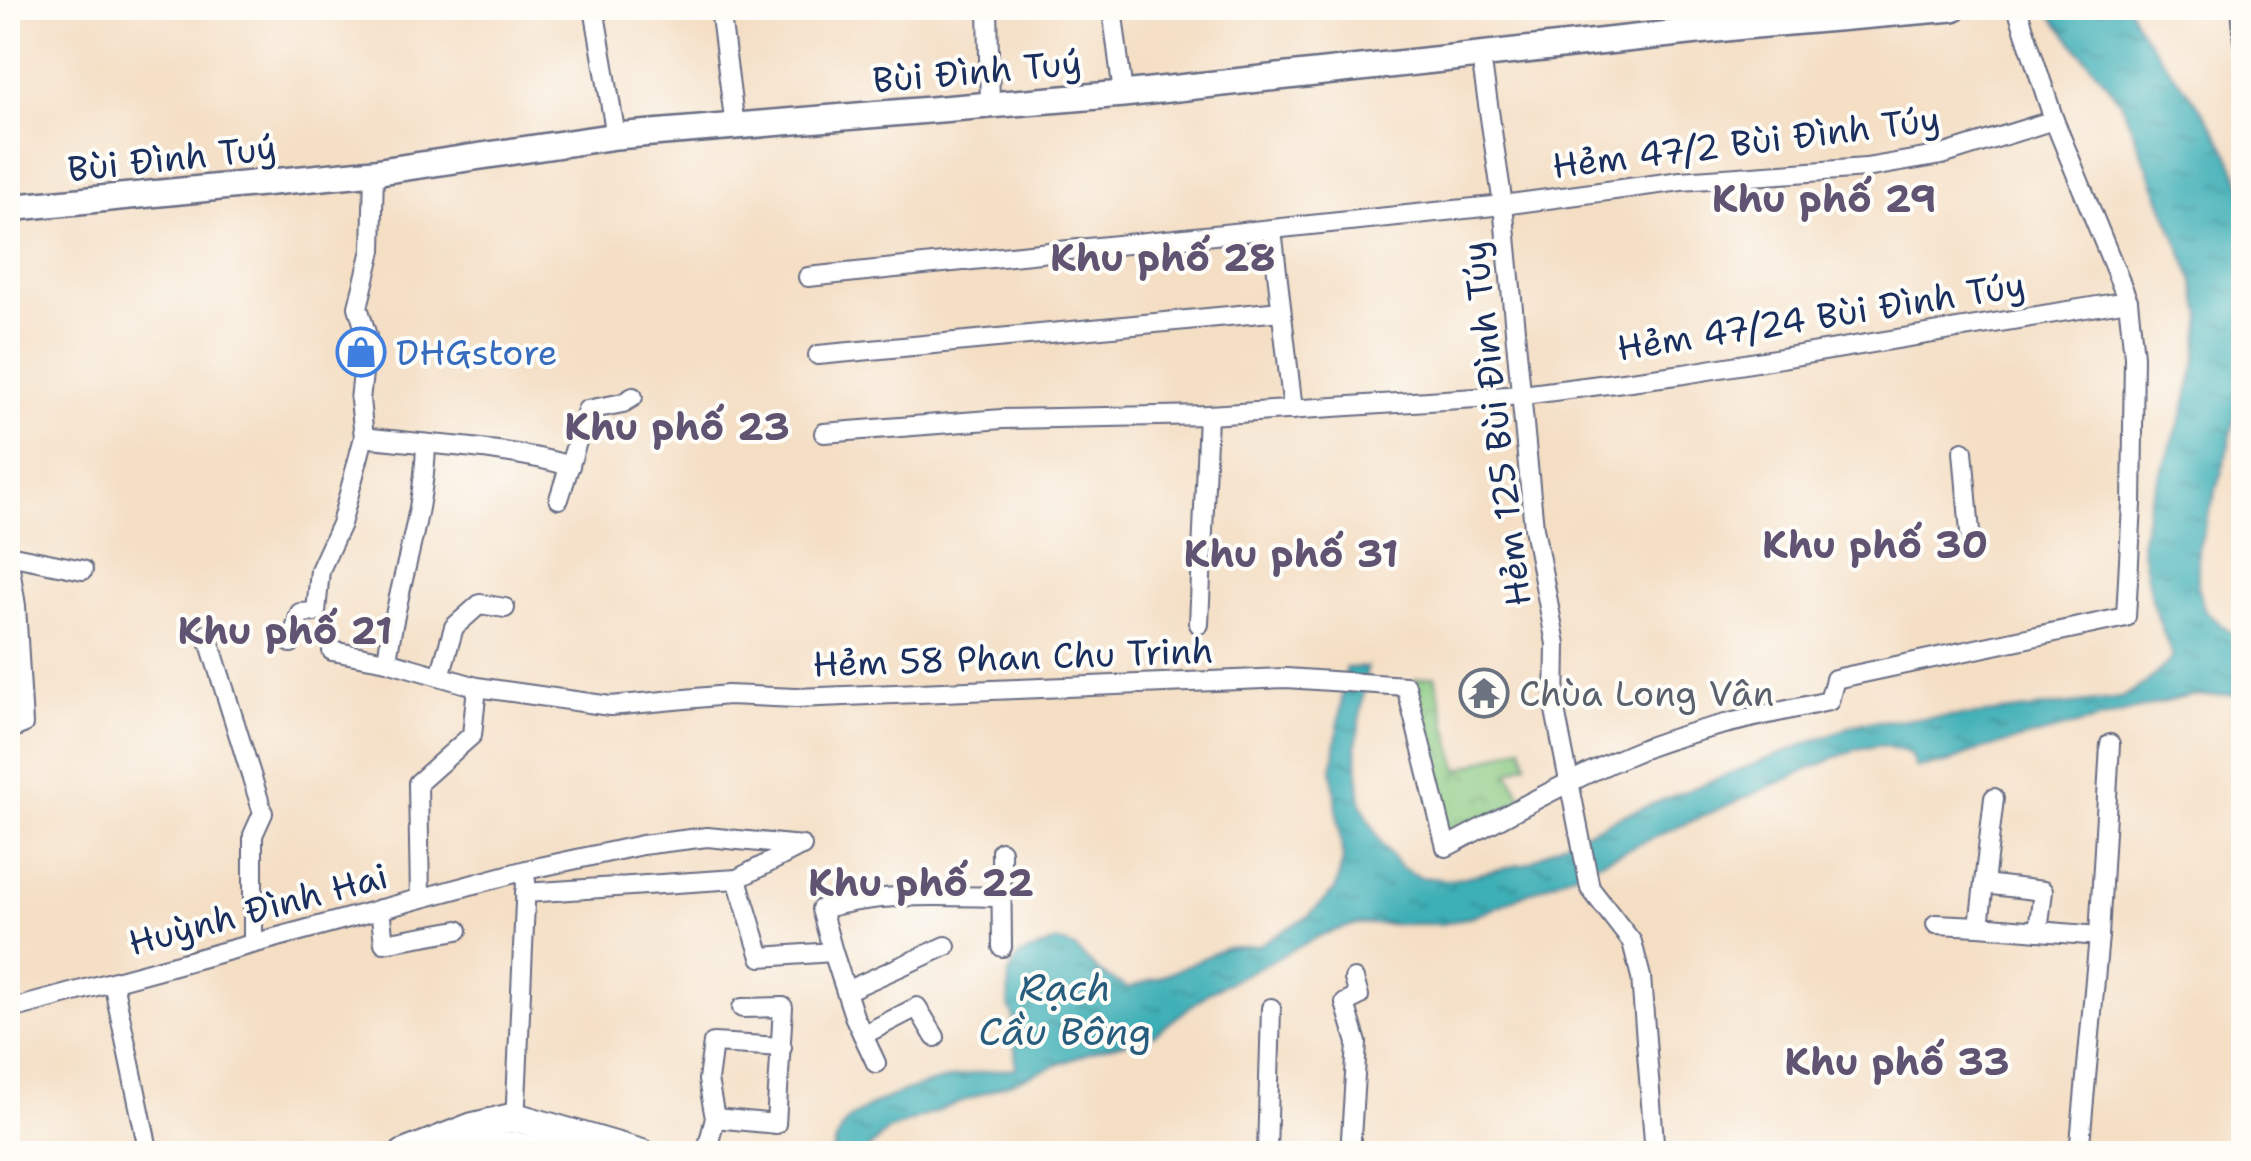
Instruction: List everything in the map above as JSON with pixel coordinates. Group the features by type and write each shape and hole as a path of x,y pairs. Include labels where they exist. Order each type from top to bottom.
{"main road":[{"path":"404,1154 473,1126 545,1154"},
{"path":"466,1154 514,1139 642,1154"}],"street":[{"path":"594,8 616,136"},
{"path":"720,8 735,127"},
{"path":"988,8 990,105"},
{"path":"1112,8 1124,94"},
{"name":"Bùi Đình Tuý","path":"8,208 374,172 616,136 1124,94 1482,57 1743,17 1953,8"},
{"path":"1568,783 1649,747 1829,701 1835,679 2126,618 2134,356 2128,301 2054,120 2017,8"},
{"path":"2241,8 2244,42"},
{"name":"Hẻm 125 Bùi Đình Túy","path":"1482,57 1503,205 1534,528 1556,644 1555,710 1590,888 1632,942 1641,977 1655,1154"},
{"name":"Hẻm 47/2 Bùi Đình Túy","path":"808,277 1503,205 1681,181 1866,168 1942,155 2054,120"},
{"path":"291,643 300,613 316,612 320,570 341,524 364,437 360,400 368,336 358,307 372,250 374,172"},
{"path":"1272,229 1293,410"},
{"name":"Hẻm 47/24 Bùi Đình Túy","path":"824,432 1002,419 1208,415 1523,396 1684,374 2128,301"},
{"path":"818,355 1280,311"},
{"path":"559,499 587,410 623,404 633,398"},
{"path":"1200,624 1208,415"},
{"path":"364,437 426,445 477,446 570,466"},
{"path":"387,661 390,633 425,488 426,445"},
{"path":"1964,451 1971,544"},
{"path":"8,730 22,724 16,606 8,555 82,570"},
{"path":"440,676 454,626 480,604 504,608"},
{"path":"208,634 262,813 252,835 252,942"},
{"name":"Hẻm 58 Phan Chu Trinh","path":"332,651 387,661 477,687 610,706 728,695 796,698 1299,679 1406,686 1446,846 1568,783"},
{"path":"420,898 418,784 472,735 477,687"},
{"path":"2079,1154 2099,936 2110,744"},
{"path":"1979,926 1994,798"},
{"name":"Huỳnh Đình Hai","path":"8,1009 526,870 680,838 802,846 738,879"},
{"path":"1002,851 1002,946"},
{"path":"514,1139 526,870"},
{"path":"525,892 738,879 760,958 834,952"},
{"path":"1984,884 2043,891 2038,931"},
{"path":"876,1063 846,991 821,909 849,901 910,896 1002,897"},
{"path":"380,909 384,943 458,930"},
{"path":"1936,924 2099,936"},
{"path":"846,991 946,946"},
{"path":"1350,1154 1356,1044 1345,1004 1359,996 1354,979"},
{"path":"113,982 149,1154"},
{"path":"714,1118 776,1124 783,1006 742,1008"},
{"path":"863,1035 918,1007 935,1037"},
{"path":"1266,1154 1271,1008"},
{"path":"706,1154 714,1118 708,1080 713,1043 782,1047"}],"green space":[{"path":"1435,676 1458,770 1522,746 1527,763 1509,772 1523,800 1448,837 1415,679"}],"water":[{"name":"Rạch Cầu Bông","path":"2045,8 2129,8 2148,41 2212,126 2243,188 2243,376 2228,451 2198,550 2198,586 2204,609 2243,639 2243,694 2189,696 1976,751 1944,764 1916,768 1909,753 1882,745 1853,750 1483,913 1443,924 1357,924 1324,934 1210,992 1153,1035 1093,1051 888,1130 864,1153 832,1154 846,1123 886,1099 952,1078 1016,1068 1013,1015 1008,1004 1009,973 1019,956 1057,941 1075,948 1099,972 1128,988 1225,948 1259,945 1307,917 1335,890 1343,860 1332,770 1346,668 1367,667 1356,747 1361,803 1379,840 1400,867 1420,877 1451,880 1528,863 1569,839 1624,815 1862,722 1976,715 2122,698 2173,658 2151,600 2141,544 2149,502 2183,414 2202,317 2193,280 2121,102"}],"place":[{"name":"DHGstore","path":"361,352"},
{"name":"Chùa Long Vân","path":"1484,693"}],"district":[{"name":"Khu phố 29","path":"1824,198"},
{"name":"Khu phố 28","path":"1163,257"},
{"name":"Khu phố 23","path":"677,426"},
{"name":"Khu phố 30","path":"1875,544"},
{"name":"Khu phố 31","path":"1291,553"},
{"name":"Khu phố 21","path":"285,630"},
{"name":"Khu phố 22","path":"921,882"},
{"name":"Khu phố 33","path":"1897,1061"}]}
